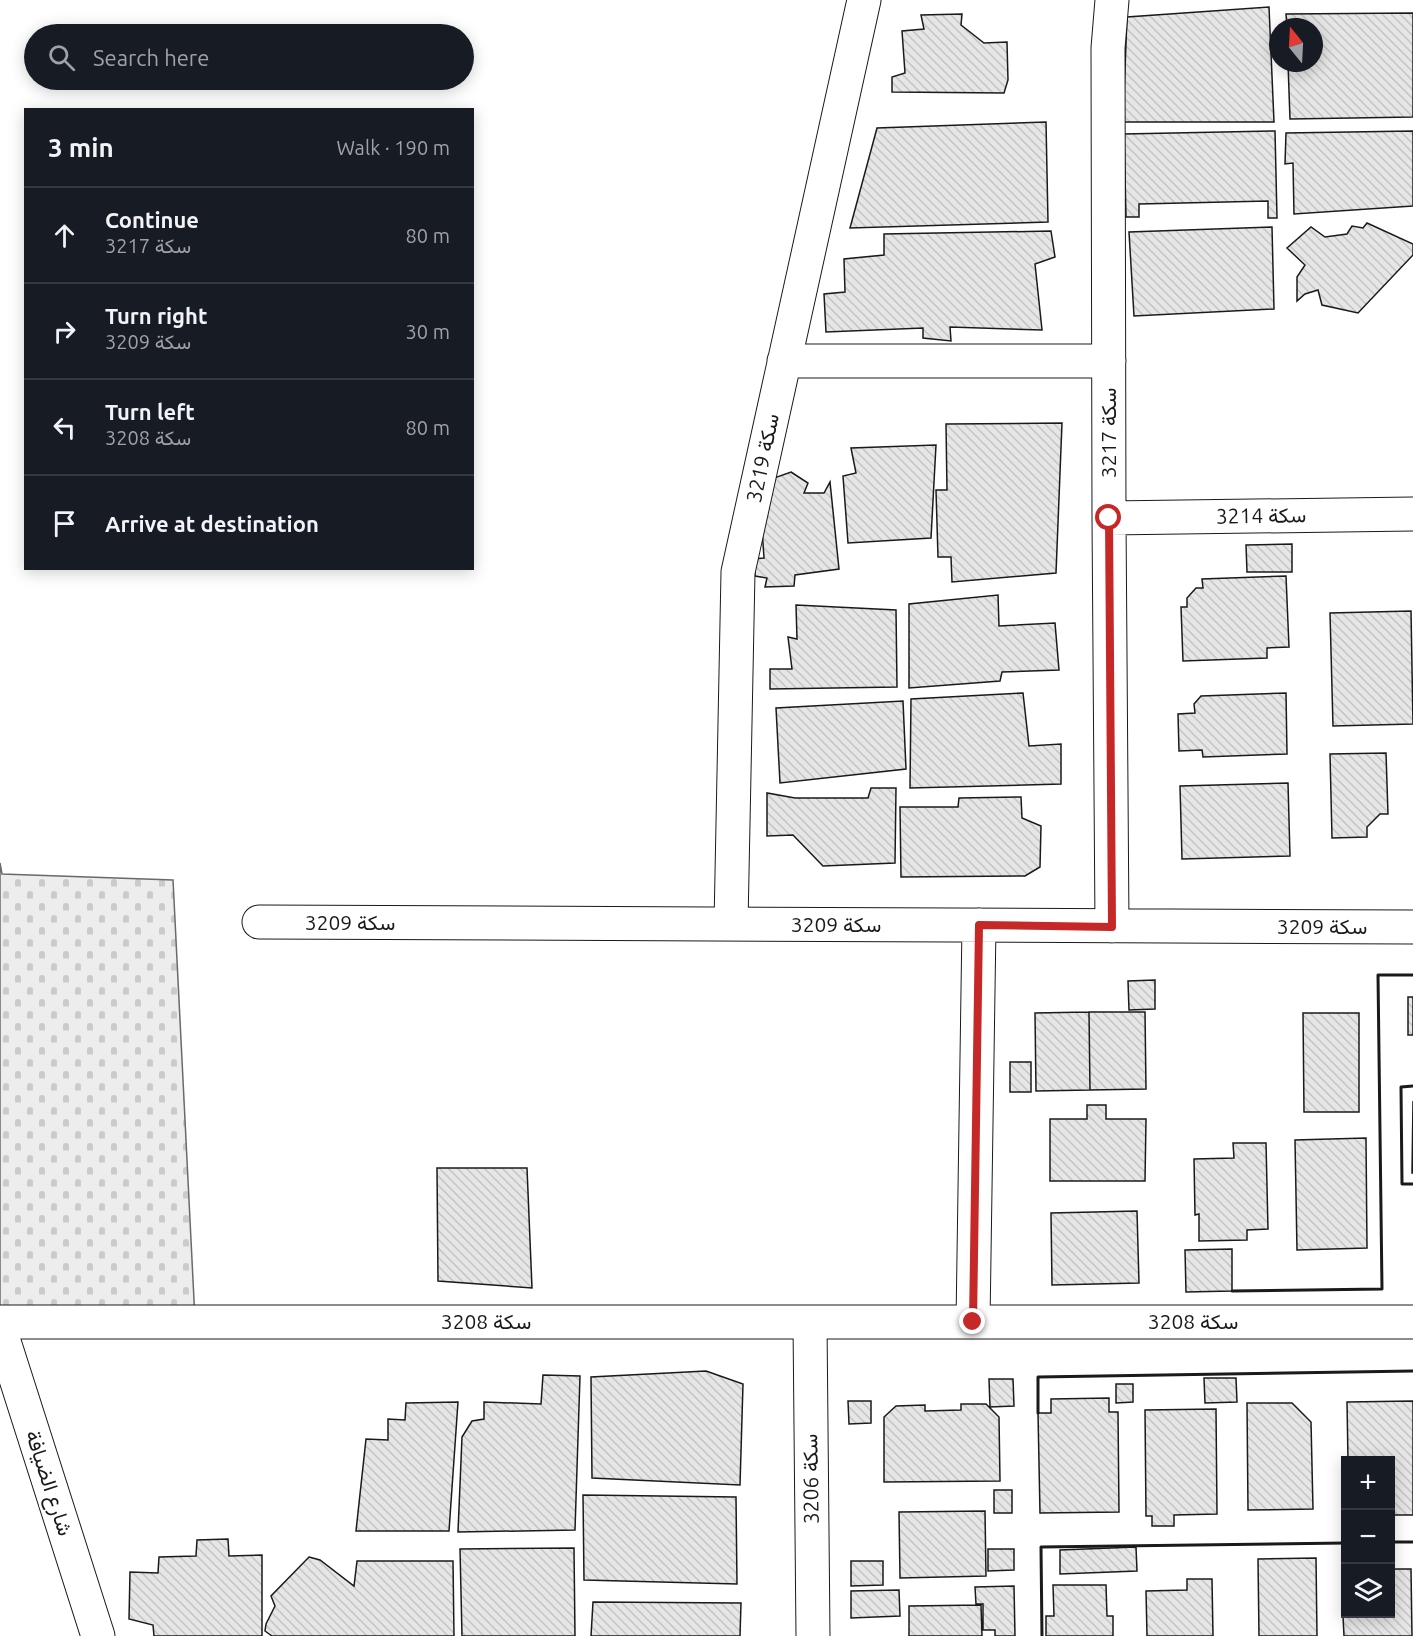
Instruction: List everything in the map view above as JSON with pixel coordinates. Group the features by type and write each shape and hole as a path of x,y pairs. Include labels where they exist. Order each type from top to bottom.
{"street":[{"name":"سكة 3219","path":"731,924 738,572 864,0"},
{"name":"سكة 3217","path":"1095,0 1108,48"},
{"name":"سكة 3217","path":"1112,0 1108,48 1112,927"},
{"path":"784,361 1109,361"},
{"name":"سكة 3214","path":"1109,518 1413,514"},
{"name":"سكة 3209","path":"259,922 1413,927"},
{"path":"973,1322 979,925"},
{"name":"سكة 3208","path":"0,1322 1413,1322"},
{"name":"سكة 3206","path":"810,1322 813,1636"},
{"name":"شارع الضيافة","path":"0,1329 98,1636"}],"green space":[{"path":"0,863 2,874 173,880 195,1320 0,1321"}],"building":[{"path":"1269,7 1269,72 1272,72 1274,122 1123,122 1127,17"},
{"path":"1413,13 1413,117 1290,119 1288,72 1323,72 1323,18 1286,18 1286,14"},
{"path":"962,14 961,25 984,43 1007,42 1008,80 1004,93 892,92 892,77 905,73 902,31 924,29 921,15"},
{"path":"1046,122 1048,222 850,228 877,128"},
{"path":"1275,131 1277,218 1268,218 1268,201 1139,204 1139,217 1126,217 1124,134"},
{"path":"1413,131 1413,206 1294,214 1293,163 1285,164 1286,133"},
{"path":"1367,223 1413,244 1413,255 1358,313 1322,305 1318,290 1305,294 1297,301 1297,277 1305,265 1287,248 1311,227 1325,237 1347,234 1352,226 1363,228"},
{"path":"1272,227 1274,309 1134,316 1129,232"},
{"path":"1051,231 1055,257 1035,264 1042,330 950,327 951,341 923,338 923,328 826,332 824,294 845,292 844,259 884,255 884,234"},
{"path":"1062,423 1056,573 952,582 951,557 938,557 936,490 947,490 946,424"},
{"path":"936,445 931,538 848,543 843,476 856,473 851,448"},
{"path":"791,472 808,483 804,493 824,493 830,482 839,569 795,575 794,586 765,587 767,578 755,576 754,559 764,558 760,499 774,478"},
{"path":"1292,544 1292,572 1247,572 1246,545"},
{"path":"1286,576 1289,647 1267,648 1267,658 1183,661 1181,607 1187,607 1187,598 1196,588 1203,588 1202,579"},
{"path":"998,595 999,626 1055,623 1059,670 1002,672 1000,681 909,688 909,604"},
{"path":"796,605 896,610 897,687 770,689 770,669 792,669 788,637 797,639"},
{"path":"1411,611 1413,724 1333,726 1330,613"},
{"path":"1023,693 1029,746 1061,744 1061,784 910,788 911,699"},
{"path":"1286,693 1287,754 1203,757 1202,750 1179,751 1178,714 1195,713 1194,704 1201,696"},
{"path":"903,701 906,769 780,783 776,708"},
{"path":"1386,753 1388,814 1380,814 1367,827 1367,837 1332,838 1330,754"},
{"path":"1288,783 1290,856 1182,859 1180,786"},
{"path":"871,788 896,788 895,863 823,866 793,835 767,836 767,793 795,798 868,798"},
{"path":"1021,797 1022,818 1041,826 1040,867 1025,876 901,877 900,807 958,807 959,798"},
{"path":"1155,980 1155,1009 1129,1010 1128,981"},
{"path":"1408,997 1413,997 1413,1035 1408,1035"},
{"path":"1089,1012 1145,1012 1146,1089 1090,1090"},
{"path":"1089,1012 1090,1090 1036,1091 1035,1013"},
{"path":"1303,1013 1359,1013 1359,1112 1304,1112"},
{"path":"1010,1062 1031,1062 1031,1092 1010,1092"},
{"path":"1413,1101 1413,1173 1412,1173"},
{"path":"1087,1105 1106,1105 1106,1119 1146,1119 1145,1181 1050,1181 1050,1119 1087,1119"},
{"path":"1366,1138 1367,1248 1297,1250 1295,1140"},
{"path":"1233,1143 1266,1143 1268,1229 1247,1230 1247,1240 1199,1241 1199,1214 1195,1215 1194,1159 1234,1158"},
{"path":"437,1168 527,1168 532,1288 438,1281"},
{"path":"1137,1211 1139,1283 1052,1285 1051,1213"},
{"path":"1232,1249 1232,1291 1186,1292 1185,1250"},
{"path":"706,1371 743,1384 740,1485 592,1478 591,1377"},
{"path":"543,1375 580,1376 575,1530 458,1532 462,1437 472,1421 484,1419 484,1402 541,1404"},
{"path":"1204,1378 1236,1378 1237,1402 1205,1403"},
{"path":"989,1379 1013,1379 1014,1406 990,1407"},
{"path":"1116,1384 1133,1384 1133,1402 1116,1403"},
{"path":"1109,1398 1109,1412 1118,1412 1119,1512 1040,1513 1038,1413 1051,1413 1051,1399"},
{"path":"848,1401 871,1401 871,1423 849,1424"},
{"path":"1413,1401 1413,1515 1395,1515 1395,1456 1348,1456 1347,1402"},
{"path":"458,1402 449,1531 356,1531 366,1439 388,1440 388,1419 405,1420 406,1403"},
{"path":"1247,1403 1292,1403 1311,1422 1313,1509 1248,1510"},
{"path":"961,1404 986,1404 999,1417 1000,1481 884,1482 884,1417 896,1406 925,1405 925,1411 961,1410"},
{"path":"1216,1409 1217,1514 1174,1515 1174,1526 1152,1526 1152,1516 1146,1516 1145,1410"},
{"path":"994,1490 1012,1490 1012,1513 994,1513"},
{"path":"583,1495 736,1497 737,1584 584,1580"},
{"path":"985,1511 986,1576 900,1578 899,1512"},
{"path":"228,1539 229,1556 262,1555 262,1636 154,1636 153,1625 129,1619 130,1572 158,1573 159,1557 196,1556 197,1540"},
{"path":"1136,1547 1137,1571 1060,1574 1060,1550"},
{"path":"574,1548 575,1636 462,1636 460,1549"},
{"path":"988,1549 1014,1549 1014,1570 988,1571"},
{"path":"309,1557 320,1560 354,1586 357,1561 453,1561 454,1636 272,1636 265,1631 275,1606 271,1596"},
{"path":"1316,1558 1317,1636 1259,1636 1258,1559"},
{"path":"851,1561 883,1561 883,1585 851,1586"},
{"path":"1395,1569 1411,1569 1412,1636 1344,1636 1343,1618 1395,1618"},
{"path":"1187,1579 1212,1579 1213,1636 1147,1636 1146,1591 1187,1590"},
{"path":"1053,1585 1106,1585 1107,1616 1113,1616 1113,1636 1046,1636 1046,1616 1054,1616"},
{"path":"1014,1586 1015,1636 995,1636 995,1630 983,1630 983,1604 976,1604 975,1587"},
{"path":"899,1590 900,1616 851,1618 851,1591"},
{"path":"593,1602 741,1603 740,1636 591,1636"},
{"path":"981,1605 982,1636 909,1636 909,1606"}],"wall":[{"path":"1232,1291 1382,1289 1378,975 1413,975"},
{"path":"1413,1086 1401,1087 1402,1184 1413,1184"},
{"path":"1038,1413 1038,1377 1413,1371"},
{"path":"1395,1542 1413,1542"},
{"path":"1042,1636 1041,1547 1341,1543"}],"route":[{"path":"973,1322 979,925 1112,927 1109,518"}]}
